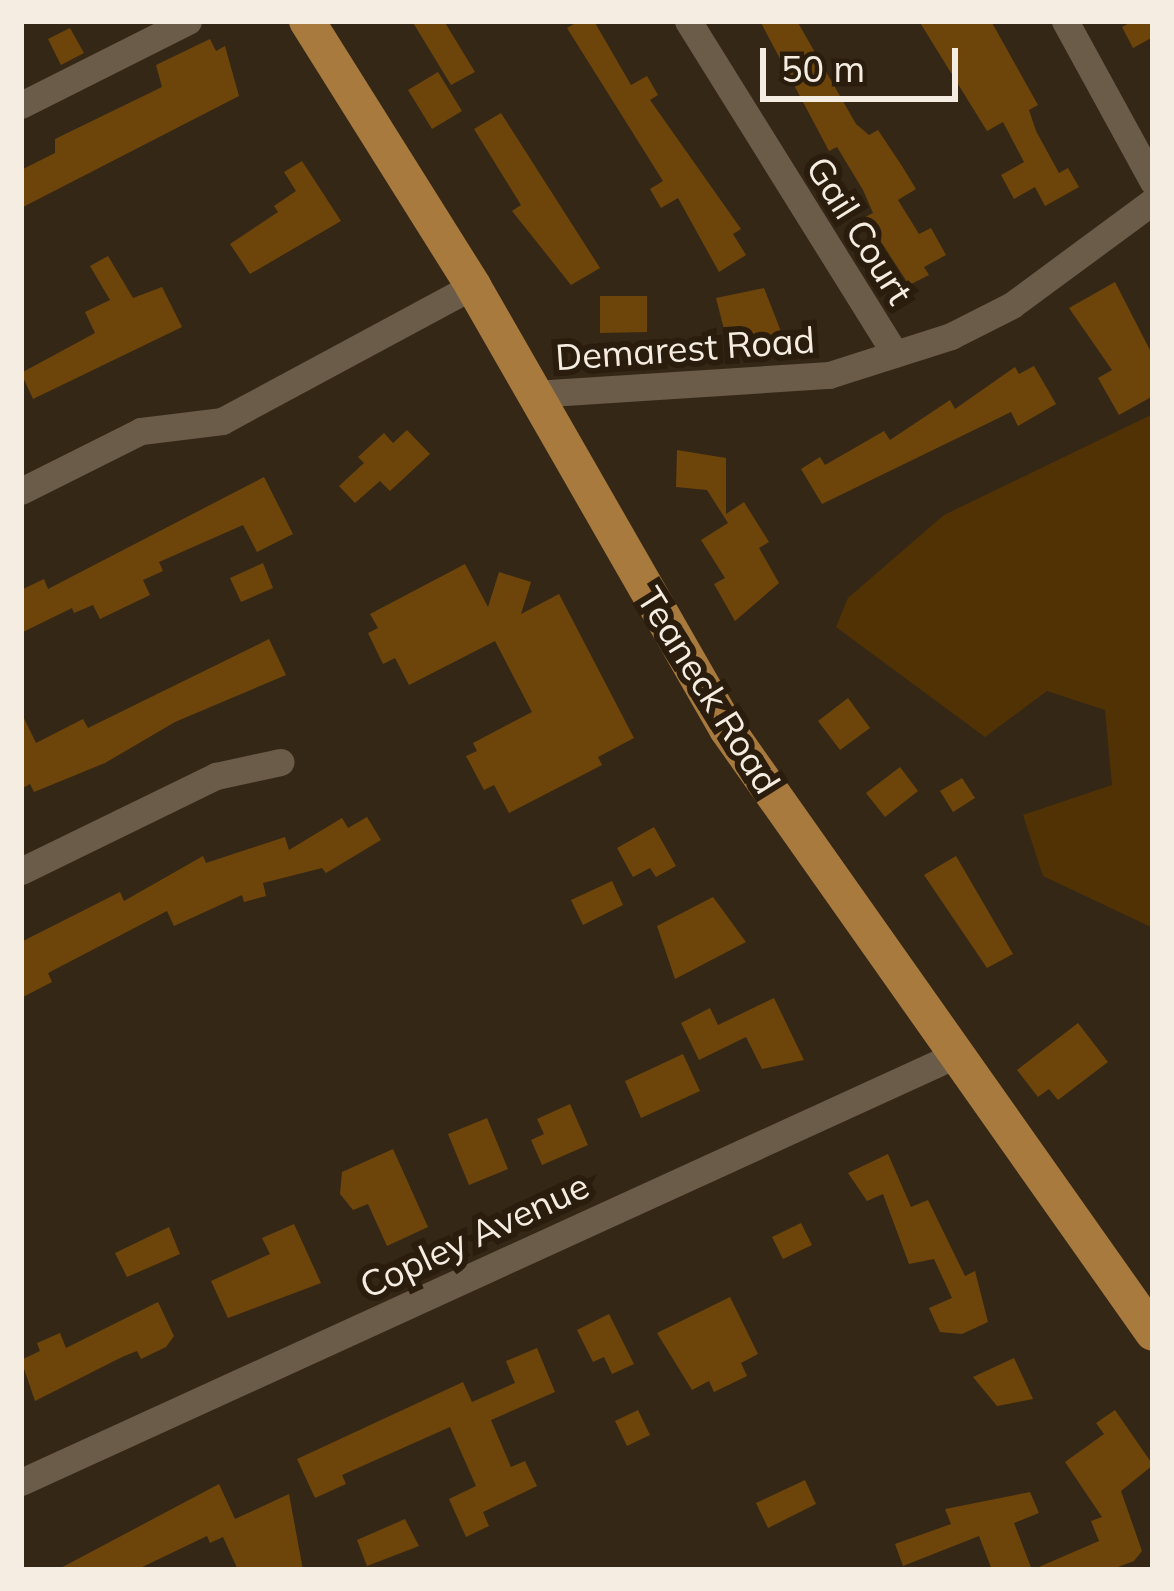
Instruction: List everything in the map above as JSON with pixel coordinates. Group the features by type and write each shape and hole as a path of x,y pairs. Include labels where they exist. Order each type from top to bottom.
{"main road":[{"name":"Teaneck Road","path":"307,21 473,286 728,729 1153,1333"}],"street":[{"path":"21,105 188,21"},
{"name":"Gail Court","path":"688,21 895,354"},
{"path":"1065,21 1153,182"},
{"name":"Demarest Road","path":"534,394 776,384 895,354 1012,305 1153,200"},
{"path":"21,490 141,431 222,422 473,286"},
{"path":"21,871 216,776 280,762"},
{"name":"Copley Avenue","path":"21,1482 958,1054"}],"shaded area":[{"path":"1153,414 1153,928 1043,876 1023,815 1112,785 1105,710 1047,691 985,737 836,627 848,598 944,515"}],"building":[{"path":"412,21 444,21 475,72 451,85"},
{"path":"579,21 594,21 631,85 647,76 658,95 650,100 741,229 733,234 746,255 719,272 678,198 661,208 650,189 663,181 567,28"},
{"path":"760,21 797,21 856,124 869,135 878,130 902,166 916,189 898,200 919,234 931,228 946,255 924,267 929,275 909,285 865,217 873,213 863,190 837,147 829,151"},
{"path":"919,21 991,21 1038,105 1029,110 1036,131 1059,173 1068,168 1079,187 1045,206 1035,187 1014,199 1001,175 1024,162 1003,122 987,131"},
{"path":"1133,21 1153,21 1153,37 1133,48 1122,27"},
{"path":"70,28 84,53 61,65 48,39"},
{"path":"210,39 216,51 225,46 239,96 21,208 21,170 55,153 55,139 162,87 156,65"},
{"path":"438,72 462,111 432,129 408,90"},
{"path":"501,113 600,268 571,285 512,211 521,205 474,129"},
{"path":"302,161 341,221 250,274 230,244 278,212 274,206 296,191 284,172"},
{"path":"108,256 133,298 162,287 182,327 33,399 21,373 95,333 85,312 110,300 90,266"},
{"path":"1115,282 1153,356 1153,396 1119,415 1098,378 1112,370 1069,308"},
{"path":"764,288 782,334 727,341 716,298"},
{"path":"600,296 647,296 647,332 600,333"},
{"path":"1034,366 1056,404 1018,426 1011,412 822,504 801,469 820,457 825,465 884,431 890,440 950,400 955,409 1015,367 1019,374"},
{"path":"407,430 430,454 390,491 380,481 355,503 339,486 364,463 358,457 384,433 393,443"},
{"path":"677,450 726,458 726,514 744,502 769,542 759,548 779,583 735,621 714,584 725,578 701,540 728,523 707,490 676,487"},
{"path":"264,477 293,534 257,552 243,525 159,562 163,571 143,580 150,595 100,619 93,605 74,613 72,608 21,633 21,590 44,579 48,589"},
{"path":"263,563 273,588 241,602 230,578"},
{"path":"465,564 488,607 499,572 531,582 521,614 559,594 634,738 598,757 602,765 509,813 494,785 484,790 466,756 477,751 473,743 532,712 495,641 409,685 395,658 383,664 368,633 378,628 370,614"},
{"path":"269,639 286,675 175,722 105,763 34,792 30,784 21,789 21,712 36,743 83,719 88,728"},
{"path":"848,698 870,728 840,750 818,721"},
{"path":"900,767 918,791 885,817 866,793"},
{"path":"962,778 975,798 953,812 940,791"},
{"path":"367,817 381,840 326,873 322,868 263,883 266,896 244,902 242,895 174,926 167,911 48,973 52,982 21,998 21,942 120,892 124,901 203,856 206,863 285,837 289,850 342,818 348,828"},
{"path":"654,827 676,866 656,877 650,868 633,877 617,848"},
{"path":"956,856 1013,954 987,968 924,875"},
{"path":"612,881 623,905 583,925 571,900"},
{"path":"713,897 746,942 675,979 657,926"},
{"path":"774,998 804,1060 762,1069 746,1037 699,1060 681,1023 710,1008 718,1025"},
{"path":"1078,1023 1108,1062 1058,1100 1049,1089 1038,1097 1017,1070"},
{"path":"683,1054 700,1091 641,1118 625,1081"},
{"path":"570,1104 588,1145 542,1165 531,1140 544,1134 537,1119"},
{"path":"487,1118 508,1169 469,1185 448,1134"},
{"path":"393,1149 428,1227 387,1246 368,1204 353,1210 340,1194 342,1172"},
{"path":"888,1154 911,1207 928,1200 965,1276 975,1271 988,1322 962,1334 940,1332 929,1308 952,1298 934,1259 909,1264 883,1194 867,1201 848,1173"},
{"path":"801,1223 812,1245 783,1259 772,1237"},
{"path":"294,1224 321,1283 228,1318 211,1281 270,1254 262,1238"},
{"path":"169,1227 180,1254 127,1277 115,1253"},
{"path":"730,1297 758,1354 741,1363 747,1376 714,1392 709,1381 692,1390 657,1333"},
{"path":"158,1302 174,1336 166,1347 141,1359 137,1351 122,1357 35,1401 21,1360 40,1351 37,1343 60,1333 66,1348"},
{"path":"609,1314 634,1364 612,1374 604,1357 593,1362 577,1330"},
{"path":"537,1348 555,1392 491,1420 511,1467 525,1461 537,1486 483,1512 489,1526 466,1537 449,1499 476,1486 450,1427 342,1475 346,1484 315,1498 297,1459 463,1382 472,1402 515,1383 506,1361"},
{"path":"1014,1358 1033,1399 997,1406 973,1377"},
{"path":"638,1410 650,1435 627,1446 615,1421"},
{"path":"1115,1410 1153,1465 1121,1491 1142,1551 1134,1561 1110,1570 1032,1570 1099,1541 1091,1521 1102,1517 1065,1462 1104,1434 1096,1423"},
{"path":"805,1480 816,1504 768,1528 756,1503"},
{"path":"219,1484 235,1519 289,1494 303,1570 238,1570 223,1537 210,1543 207,1536 136,1570 57,1570"},
{"path":"1030,1492 1039,1513 1014,1523 1032,1570 992,1570 979,1536 903,1566 895,1544 951,1524 945,1509"},
{"path":"405,1519 419,1546 367,1566 357,1540"}]}
